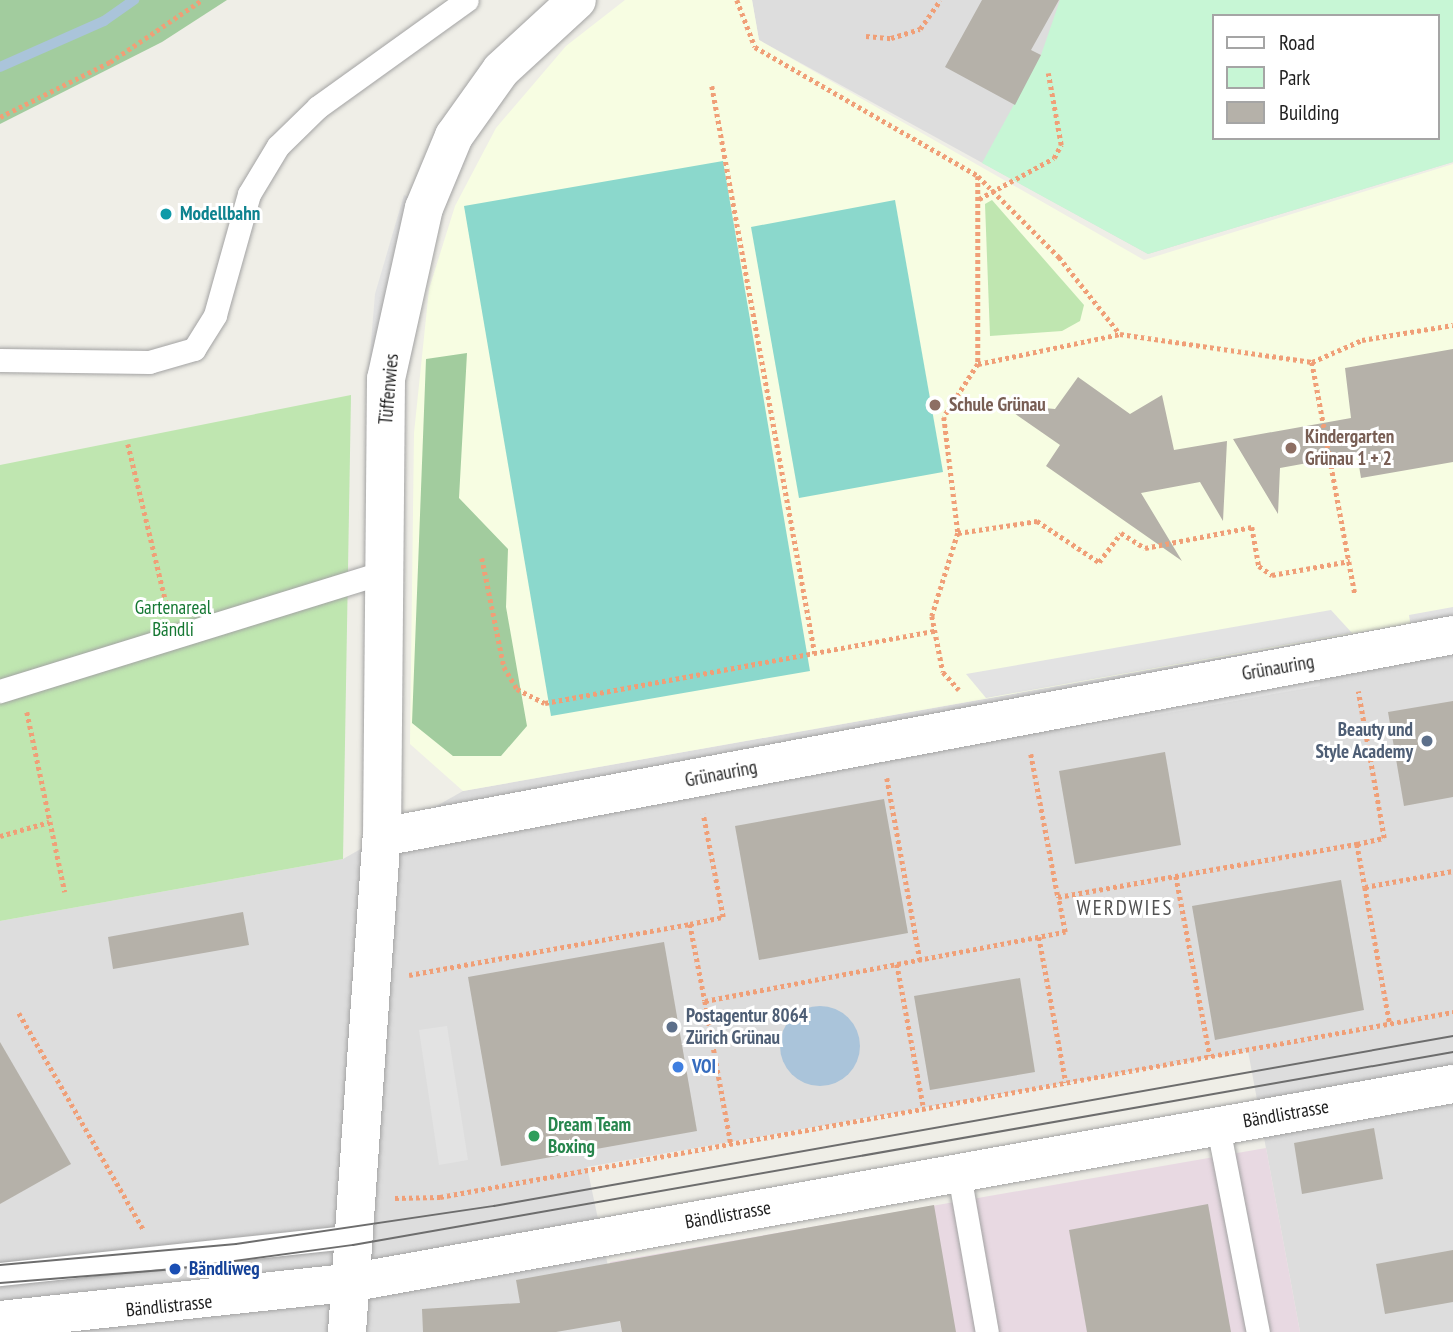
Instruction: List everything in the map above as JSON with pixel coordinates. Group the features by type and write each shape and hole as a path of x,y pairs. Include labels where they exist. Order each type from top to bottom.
{"street":[{"name":"Tüffenwies","path":"382,836 382,573 387,379 424,208 454,136 500,70 577,0"},
{"name":"Grünauring","path":"382,836 1453,635"},
{"path":"347,1332 382,836"},
{"name":"Bändlistrasse","path":"0,1320 349,1283 1453,1084"}],"lane":[{"path":"0,360 149,362 194,349 212,325 249,194 278,146 318,107 467,0"},
{"path":"0,691 174,635 382,573"},
{"path":"1218,1127 1258,1332"},
{"path":"959,1174 987,1332"},
{"path":"0,1274 354,1237"}],"path":[{"path":"0,117 110,62 202,0"},
{"path":"737,0 755,47 978,176 1059,257 1120,334"},
{"path":"866,36 891,38 920,29 940,0"},
{"path":"979,199 1054,158 1061,145 1048,73"},
{"path":"712,86 814,654"},
{"path":"965,696 943,672 932,616 958,533 944,417 978,364 978,176"},
{"path":"978,364 1120,334 1312,362 1362,340 1453,325"},
{"path":"1312,362 1355,594"},
{"path":"128,444 174,635"},
{"path":"958,533 1037,521 1099,562 1121,533 1146,548 1252,527 1259,566 1272,575 1350,561"},
{"path":"482,558 504,667 517,689 545,703 935,631"},
{"path":"25,683 49,822 65,892"},
{"path":"1058,897 1384,838 1358,688"},
{"path":"705,1001 1065,932 1029,746"},
{"path":"886,771 920,960"},
{"path":"399,976 723,917 701,803"},
{"path":"0,836 49,822"},
{"path":"1356,844 1390,1024"},
{"path":"1365,887 1453,871"},
{"path":"1176,876 1210,1056"},
{"path":"690,924 732,1144"},
{"path":"1039,937 1066,1083"},
{"path":"897,964 924,1109"},
{"path":"395,1198 440,1197 1453,1012"},
{"path":"19,1013 146,1240"}],"shaded area":[{"name":"Schule Grünau","path":"625,0 752,0 759,40 1144,260 1453,164 1453,616 463,791 410,744 414,433 429,289 455,206 496,128 566,46"},
{"path":"752,0 1453,0 1453,162 1148,254 759,40"},
{"path":"723,161 810,671 551,716 464,206"},
{"path":"404,195 413,199 368,378 375,294"},
{"path":"895,200 943,472 799,498 751,227"},
{"path":"1453,607 1453,620 1411,627 1409,615"},
{"path":"1331,610 1352,633 986,698 966,674"},
{"path":"1453,616 1453,1332 1300,1332 1248,1051 587,1167 622,1332 0,1332 0,921 343,859 463,791"},
{"path":"1319,675 1320,686 1060,732 1058,722"},
{"path":"812,1006 828,1006 842,1013 853,1024 860,1038 857,1061 842,1079 828,1086 812,1086 798,1079 787,1068 780,1054 780,1038 787,1024 798,1013"},
{"path":"447,1026 468,1160 439,1165 419,1030"},
{"path":"1266,1148 1300,1332 622,1332 610,1262"}],"green space":[{"path":"0,0 227,0 162,42 0,124"},
{"path":"1060,0 1453,0 1453,162 1148,254 982,163 1041,55"},
{"path":"992,200 1084,305 1080,321 1062,331 990,336 985,204"},
{"path":"467,353 459,498 508,549 506,607 527,726 501,756 453,756 412,723 426,359"},
{"name":"Gartenareal Bändli","path":"351,395 343,859 0,921 0,465"}],"building":[{"path":"982,0 1059,0 1031,50 1041,55 1015,105 945,67"},
{"path":"1453,349 1453,462 1361,478 1357,454 1280,468 1278,514 1233,439 1351,418 1345,368"},
{"path":"1078,377 1130,414 1162,395 1174,450 1227,441 1223,521 1200,482 1141,493 1182,561 1046,466 1060,445 1001,404 1055,409"},
{"path":"1453,701 1453,797 1404,806 1388,712"},
{"path":"1165,752 1181,845 1075,864 1059,771"},
{"path":"884,799 908,933 759,960 735,826"},
{"path":"1341,880 1364,1010 1215,1040 1192,906"},
{"path":"243,912 249,945 113,969 108,937"},
{"path":"664,942 697,1131 501,1166 468,977"},
{"path":"1020,978 1035,1072 930,1090 914,996"},
{"path":"0,1042 71,1164 0,1204"},
{"path":"1374,1128 1383,1179 1302,1194 1294,1143"},
{"path":"1208,1204 1231,1332 1087,1332 1069,1230"},
{"path":"934,1205 956,1332 622,1332 620,1321 556,1332 423,1332 422,1309 520,1303 516,1280"},
{"path":"1453,1250 1453,1302 1385,1314 1376,1264"}],"waterway":[{"path":"0,67 104,21 134,0"}],"tram line":[{"path":"0,1265 236,1244 494,1206 1453,1036"},
{"path":"0,1283 175,1269 353,1245 1453,1052"}],"place":[{"name":"Modellbahn","path":"166,214"},
{"name":"Schule Grünau","path":"935,405"},
{"name":"Kindergarten Grünau 1 + 2","path":"1291,448"},
{"name":"Beauty und Style Academy","path":"1427,741"},
{"name":"Postagentur 8064 Zürich Grünau","path":"672,1027"},
{"name":"VOI","path":"678,1067"},
{"name":"Dream Team Boxing","path":"534,1136"},
{"name":"Bändliweg","path":"175,1269"}],"district":[{"name":"WERDWIES","path":"1125,908"}]}
